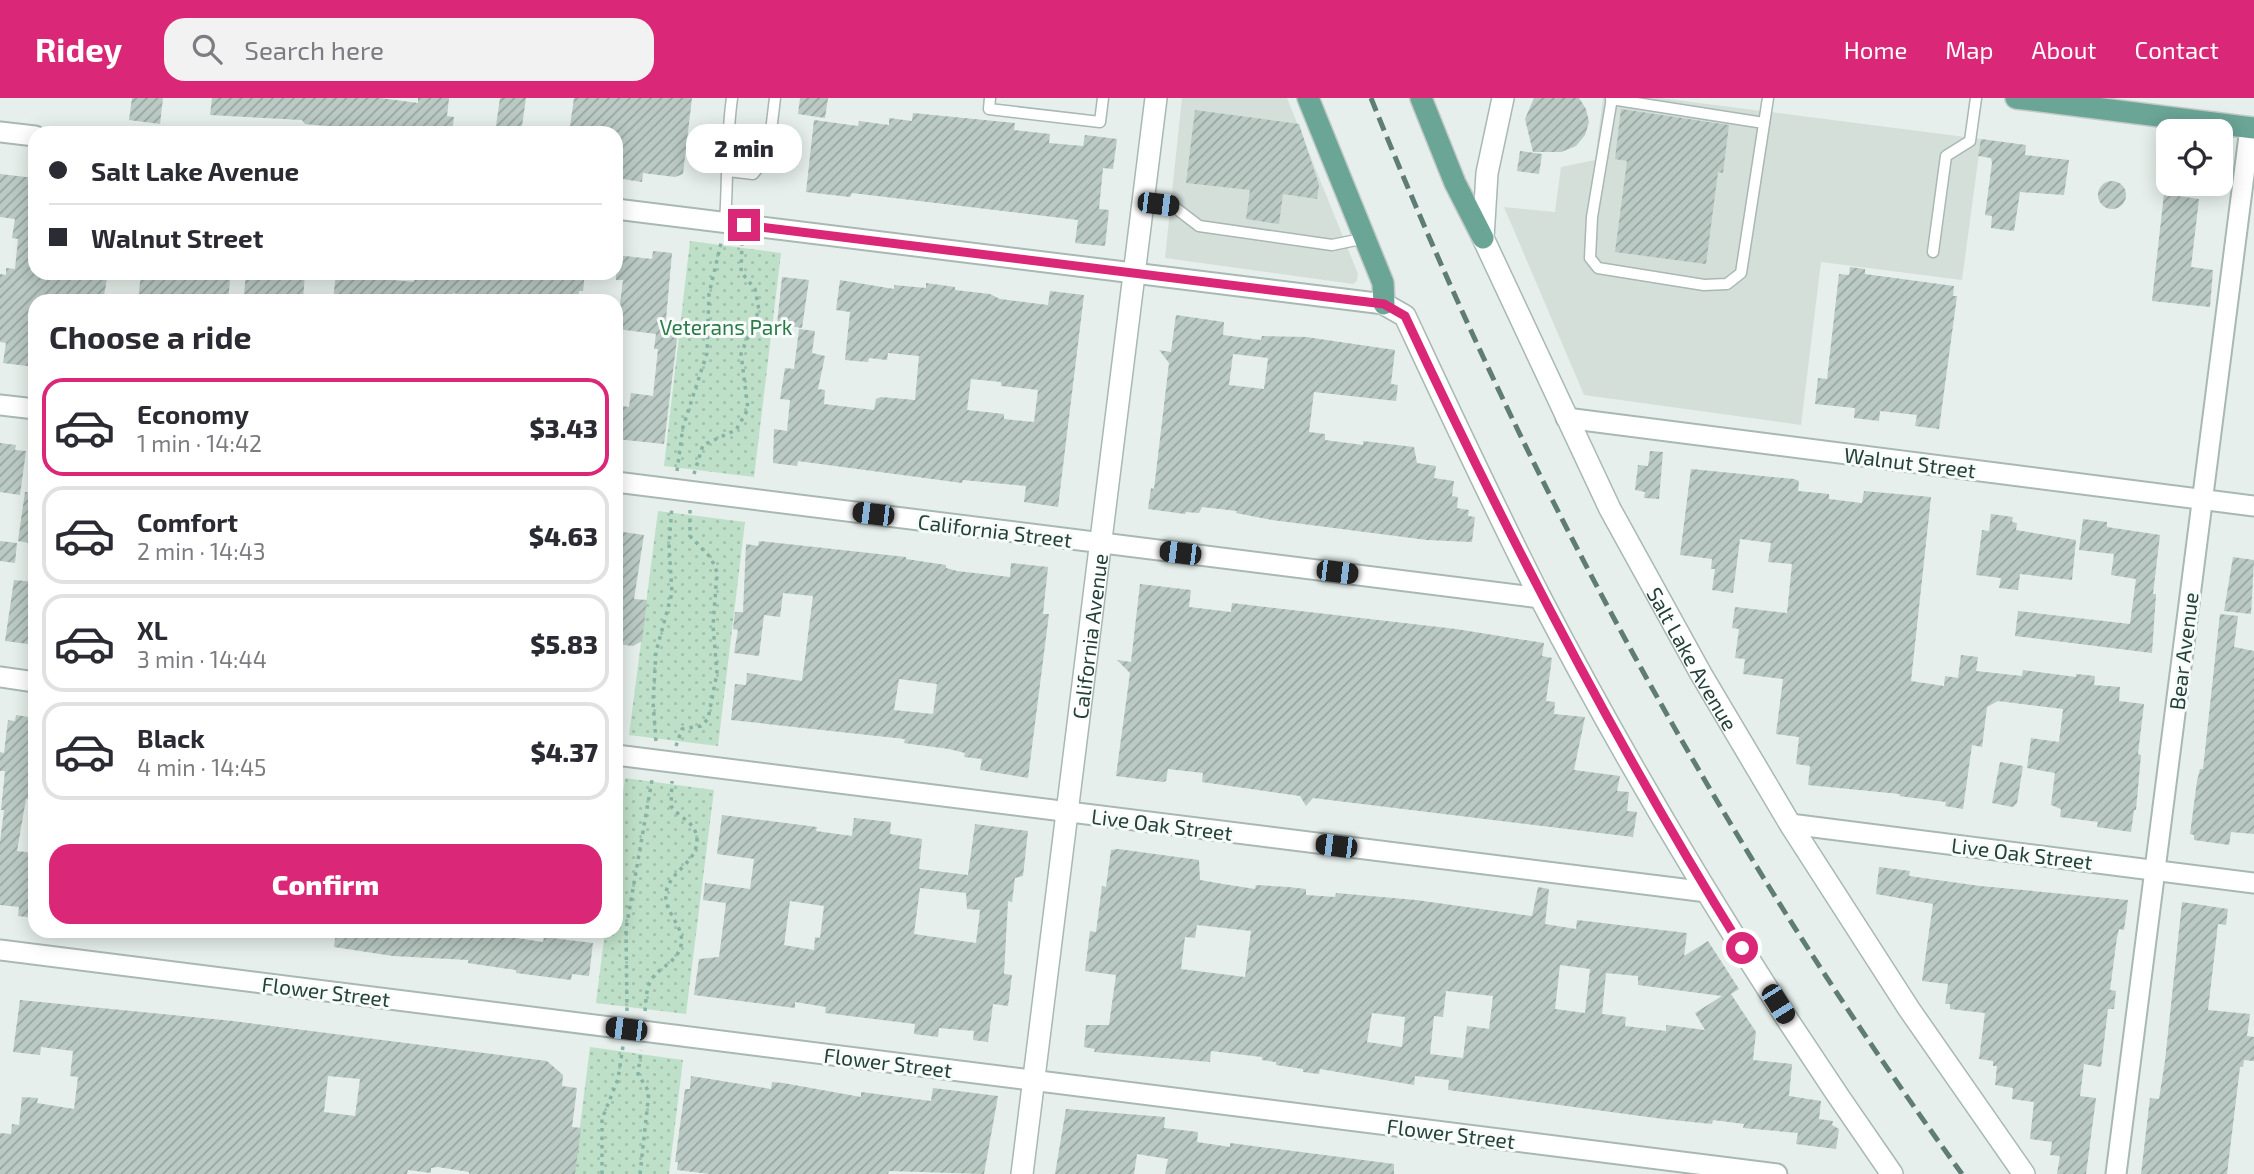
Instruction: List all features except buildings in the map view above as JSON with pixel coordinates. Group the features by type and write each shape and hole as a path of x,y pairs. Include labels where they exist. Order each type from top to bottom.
{"main road":[{"path":"1308,98 1383,283 1384,304"},
{"path":"1422,98 1455,183 1483,238"},
{"path":"2016,98 2252,128"}],"street":[{"name":"California Avenue","path":"1022,1174 1156,98"},
{"name":"Salt Lake Avenue","path":"1503,98 1487,173 1483,238 1610,509 1701,674 1790,824 1909,1009 2024,1174"},
{"name":"Bear Avenue","path":"2116,1174 2252,128"},
{"path":"0,132 28,135"},
{"path":"623,210 1384,304 1405,316 1541,598 1707,892 1802,1042 1892,1174"},
{"path":"0,405 28,408"},
{"name":"Walnut Street","path":"1566,418 2254,506"},
{"name":"California Street","path":"623,483 1541,598"},
{"path":"0,677 28,681"},
{"name":"Live Oak Street","path":"623,756 1707,892"},
{"name":"Live Oak Street","path":"1790,824 2254,883"},
{"name":"Flower Street","path":"0,950 1777,1174"}],"lane":[{"path":"724,222 728,171 725,147 732,98"},
{"path":"728,171 753,174 768,156 775,98"},
{"path":"990,98 989,109 1100,122 1103,98"},
{"path":"1764,123 1611,98 1592,218 1590,258 1598,268 1704,285 1727,284 1741,273 1768,98"},
{"path":"1933,252 1945,156 1970,141 1976,98"},
{"path":"1143,202 1173,206 1199,226 1332,245 1366,237"}],"path":[{"path":"602,1174 602,1119 650,982 675,958 682,942 681,933 666,902 668,884 694,855 696,845 693,827 671,806 674,762 677,735 682,729 705,723 712,712 717,673 713,626 717,572 711,558 690,536 683,491 683,427 707,353 709,294 724,222"},
{"path":"640,1174 649,1092 638,1074 626,929 654,759 656,652 672,593 668,545 683,491 703,444 736,430 748,410 741,354 759,310 755,289 741,272 744,225"}],"shaded area":[{"path":"1182,98 1287,98 1358,274 1357,281 1353,284 1165,258"},
{"path":"1603,98 1660,98 1981,139 1962,280 1821,262 1801,425 1584,395 1504,207 1555,212 1561,167 1595,160"}],"green space":[{"name":"Veterans Park","path":"690,241 781,253 754,477 664,466"},
{"path":"658,511 745,522 718,746 629,735"},
{"path":"625,778 714,790 686,1014 596,1003 604,938 623,938"},
{"path":"590,1047 683,1060 669,1174 574,1174"}],"railway":[{"path":"1371,98 1430,240 1494,380 1633,654 1709,788 1789,919 1962,1174"}],"route":[{"path":"744,225 1384,304 1396,308 1405,316 1471,458 1541,598 1664,819 1742,948"}]}
